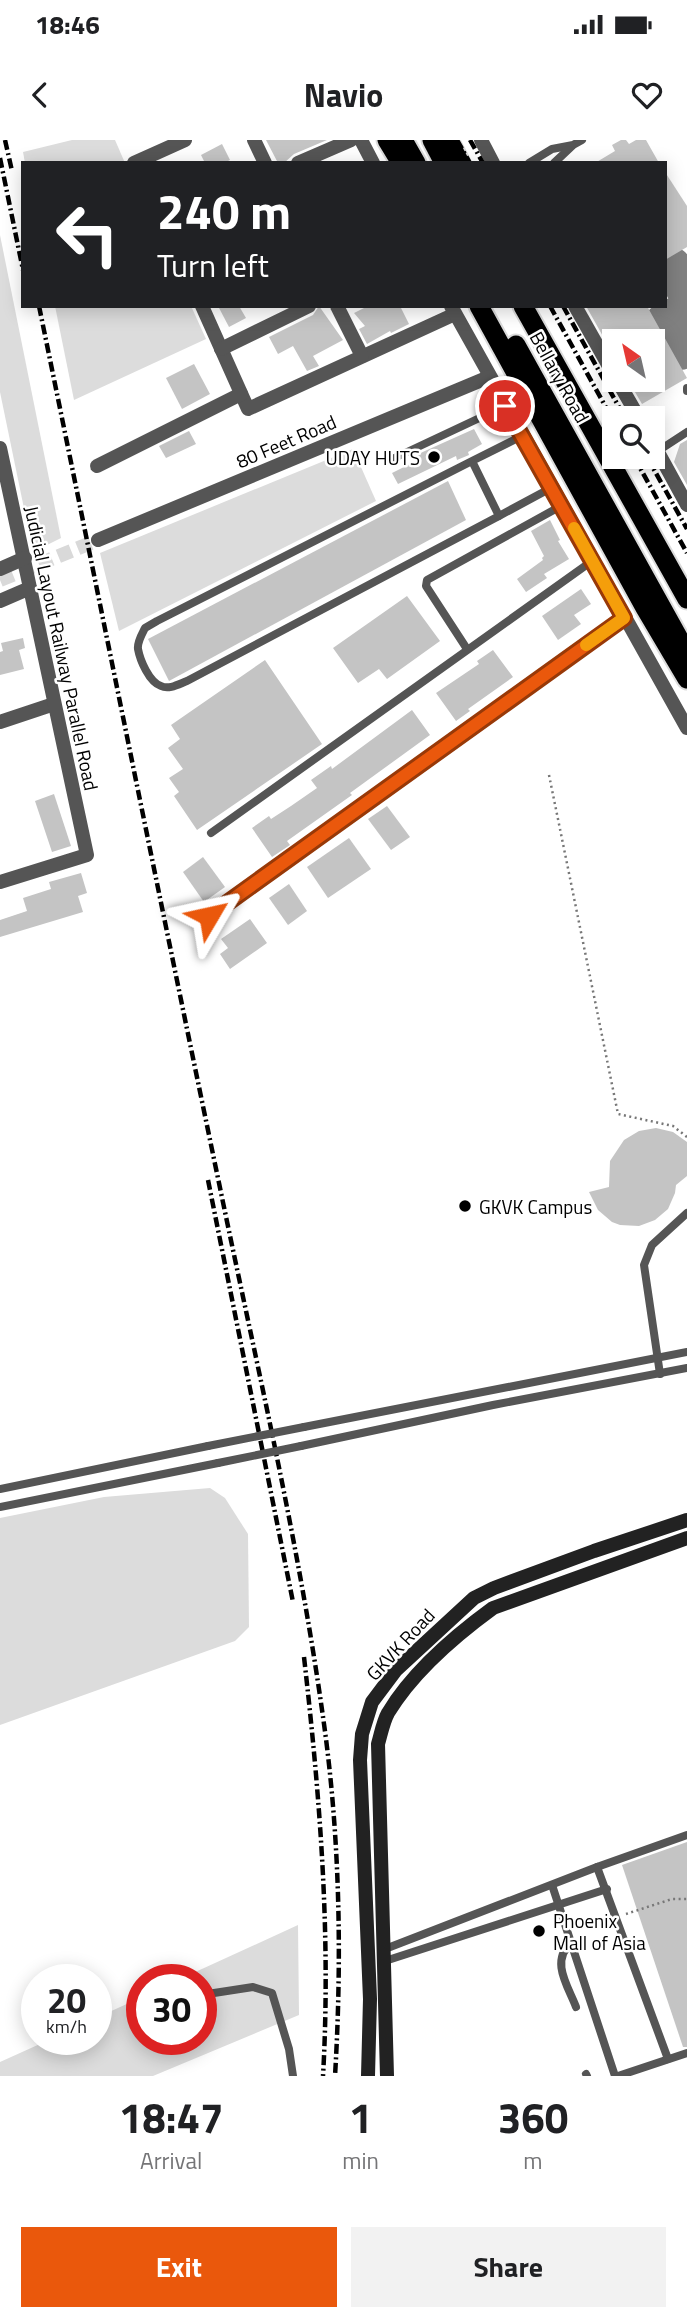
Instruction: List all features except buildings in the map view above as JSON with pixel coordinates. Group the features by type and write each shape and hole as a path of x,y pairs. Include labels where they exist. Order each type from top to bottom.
{"highway":[{"path":"387,140 400,161"},
{"path":"403,140 415,161"},
{"path":"432,140 443,161"},
{"path":"447,140 459,161"},
{"path":"481,308 645,608 687,679"},
{"name":"Bellary Road","path":"496,308 687,653"},
{"name":"Bellary Road","path":"524,308 687,599"},
{"path":"539,308 602,423"},
{"path":"628,469 687,578"}],"main road":[{"name":"GKVK Road","path":"368,2076 370,1999 360,1760 362,1734 372,1702 397,1670 474,1598 519,1578 687,1520"},
{"name":"GKVK Road","path":"387,2076 377,1744 387,1715 410,1682 474,1622 493,1608 687,1538"},
{"path":"367,1716 384,1723"}],"street":[{"path":"138,161 185,140"},
{"path":"254,140 264,161"},
{"path":"303,161 351,140"},
{"path":"361,140 372,161"},
{"path":"481,140 492,161"},
{"path":"203,308 248,409 453,310 687,728"},
{"path":"221,349 305,308"},
{"path":"338,308 362,356"},
{"path":"576,308 602,354"},
{"name":"80 Feet Road","path":"98,540 489,377"},
{"path":"97,466 241,394"},
{"name":"Judicial Layout Railway Parallel Road","path":"0,448 3,478 25,558 87,855 0,882"},
{"path":"665,465 687,505"},
{"path":"0,569 25,558"},
{"path":"0,601 30,588"},
{"path":"209,916 624,618"},
{"path":"0,722 54,704"}],"lane":[{"path":"532,161 552,149 577,142"},
{"path":"556,161 577,142"},
{"path":"388,461 505,406"},
{"path":"665,442 687,432"},
{"path":"522,436 145,628 138,648 152,680 161,686 171,687 187,681 551,488"},
{"path":"472,461 499,516"},
{"path":"467,649 426,586 427,580 561,506"},
{"path":"211,833 592,561"},
{"path":"660,1374 644,1265 652,1245 687,1213"},
{"path":"0,1489 687,1352"},
{"path":"0,1507 493,1405 687,1368"},
{"path":"385,1955 597,1867 687,1835"},
{"path":"597,1867 668,2059"},
{"path":"552,1885 617,2076 687,2053"},
{"path":"385,1955 607,1889"},
{"path":"571,1943 559,1962 576,2007"},
{"path":"217,1993 253,1987 272,1993 289,2049 293,2076"}],"path":[{"path":"549,775 618,1114 673,1126 687,1137"},
{"path":"617,1918 672,1899 687,1899"}],"shaded area":[{"path":"72,140 115,140 124,161 25,161 23,152"},
{"path":"0,235 61,538 33,552 0,392"},
{"path":"55,308 192,308 206,339 74,400"},
{"path":"353,449 376,501 119,631 100,553"},
{"path":"210,1488 225,1498 248,1534 249,1627 235,1641 0,1725 0,1518 104,1497"},
{"path":"298,1925 299,2015 217,2049 217,1964 213,1964"},
{"path":"126,2004 126,2055 203,2055 153,2076 0,2076 0,2062 21,2053 21,2055 112,2055 112,2011"}],"taxiway":[{"path":"672,266 687,293"},
{"path":"664,322 687,310"},
{"path":"680,351 687,347"}],"tunnel":[{"path":"0,580 98,540"}],"railway":[{"path":"5,140 12,171"},
{"path":"457,140 469,161"},
{"path":"470,140 482,161"},
{"path":"0,158 21,260"},
{"path":"39,308 276,1453 314,1656 329,1768 336,1856 339,1944 335,2076"},
{"path":"551,308 605,406"},
{"path":"564,308 618,406"},
{"path":"641,469 687,553"},
{"path":"654,469 687,529"},
{"path":"208,1180 293,1602"},
{"path":"304,1657 323,1866 326,1971 323,2076"}],"slow traffic":[{"path":"574,528 624,618 586,645"}],"place":[{"name":"UDAY HUTS","path":"434,457"},
{"name":"GKVK Campus","path":"465,1206"},
{"name":"Phoenix Mall of Asia","path":"539,1931"}],"route":[{"path":"209,916 624,618 505,406"}]}
